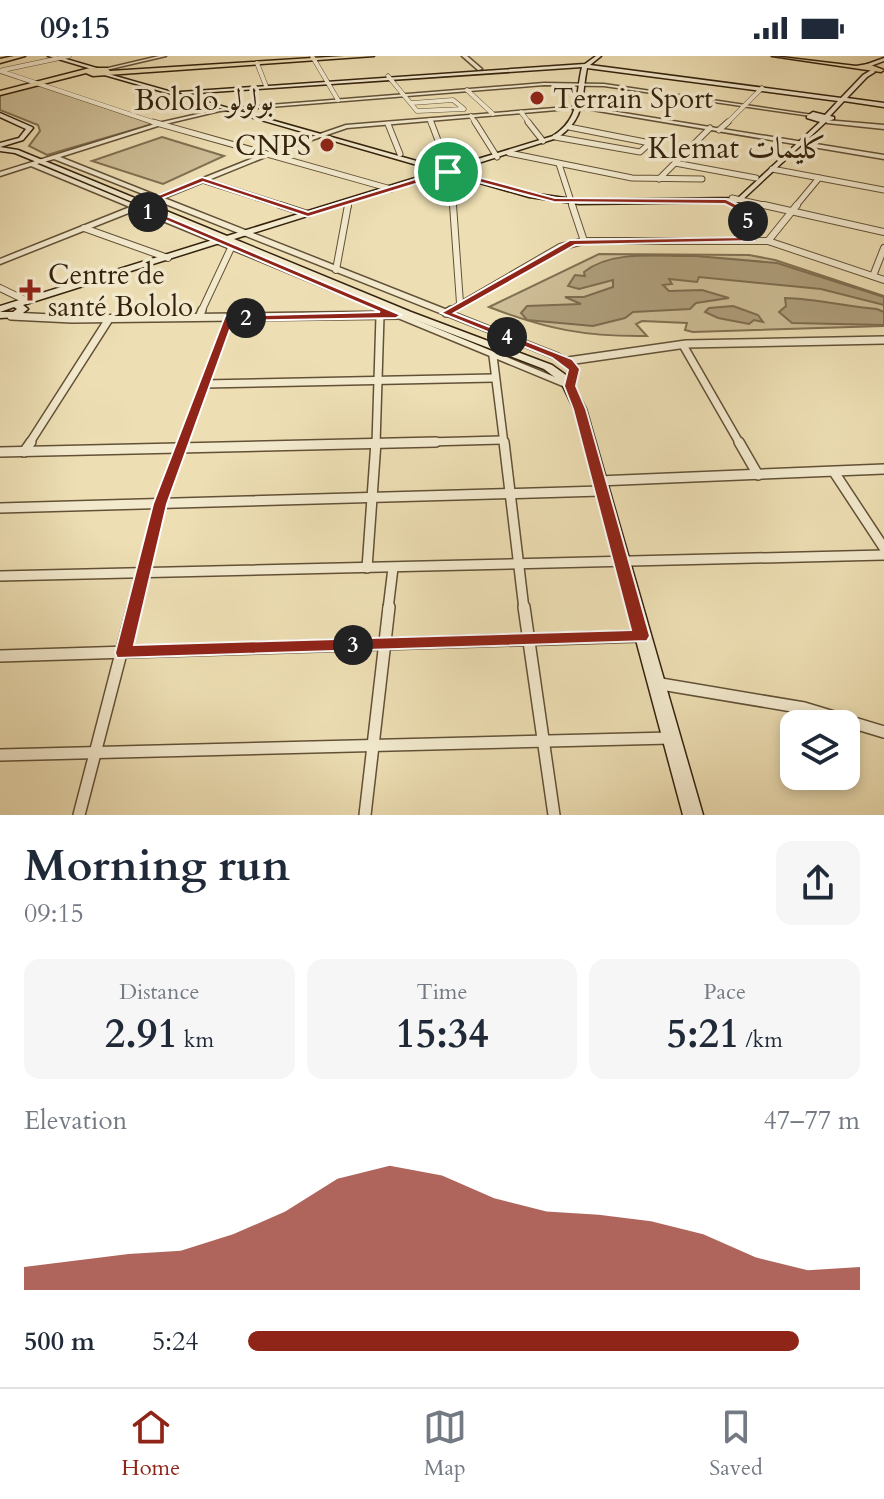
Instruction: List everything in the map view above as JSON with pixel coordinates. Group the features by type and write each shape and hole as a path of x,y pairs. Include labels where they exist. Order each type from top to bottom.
{"main road":[{"path":"0,61 22,56"},
{"path":"50,56 529,195 569,200 738,202 839,99 881,67"},
{"path":"99,71 132,72 355,56"},
{"path":"313,58 371,56"},
{"path":"2,315 38,298 234,240 555,137 569,127 580,107 585,65 599,56"},
{"path":"775,56 862,67"},
{"path":"783,56 881,67"},
{"path":"0,93 99,71 257,63"},
{"path":"99,71 123,75 170,91 480,69 585,65 884,105"},
{"path":"839,99 862,67"},
{"path":"123,75 132,72"},
{"path":"0,115 28,126 29,133 0,147"},
{"path":"322,134 400,154 450,171"},
{"path":"21,139 20,145 43,160 138,205 526,354 536,362"},
{"path":"738,202 756,178 796,143"},
{"path":"0,147 155,199 234,240 394,313 536,362 559,374 570,386 580,409 693,815"}],"street":[{"path":"0,71 69,56"},
{"path":"99,71 164,56"},
{"path":"464,56 480,69"},
{"path":"313,58 338,100"},
{"path":"257,63 266,86"},
{"path":"0,71 160,124 391,189"},
{"path":"388,76 412,103 423,112 464,109 453,100 412,103"},
{"path":"0,174 160,124 232,108 582,83 884,127"},
{"path":"719,130 762,88"},
{"path":"467,90 493,114"},
{"path":"0,262 322,134 388,124 580,107 884,157"},
{"path":"521,112 543,141"},
{"path":"471,116 497,157"},
{"path":"430,120 450,171 460,303"},
{"path":"388,124 400,154"},
{"path":"555,137 640,152 650,143 569,127"},
{"path":"658,179 710,128"},
{"path":"509,153 632,178 702,179"},
{"path":"675,163 756,178"},
{"path":"559,164 584,241"},
{"path":"772,169 884,190"},
{"path":"768,241 819,178"},
{"path":"202,180 308,214"},
{"path":"336,270 349,202"},
{"path":"751,239 738,202 794,210 884,232"},
{"path":"84,228 168,258"},
{"path":"0,288 21,306 53,316 200,315 394,313 570,386 574,369 568,361 336,270 234,240 200,315"},
{"path":"446,313 560,247 584,241 768,241 884,280"},
{"path":"873,276 884,248"},
{"path":"2,315 109,319 394,313"},
{"path":"367,568 380,380 394,313"},
{"path":"79,815 160,504 229,318"},
{"path":"24,452 109,319"},
{"path":"568,361 604,352 683,345 884,340"},
{"path":"683,345 758,475"},
{"path":"493,356 528,640 554,815"},
{"path":"204,384 494,378"},
{"path":"0,452 502,440"},
{"path":"0,508 510,495 599,486 884,469"},
{"path":"834,472 884,548"},
{"path":"0,576 884,555"},
{"path":"365,815 393,568"},
{"path":"0,656 641,636"},
{"path":"654,683 789,705 884,732"},
{"path":"0,755 671,738"}],"shaded area":[{"path":"40,85 153,124 47,155 29,146 40,131 38,125 0,110 0,95"},
{"path":"162,137 224,156 163,184 92,161"},
{"path":"599,254 749,255 775,260 884,296 884,326 693,332 685,330 687,323 642,321 636,324 647,336 605,335 548,326 489,307"},
{"path":"637,256 696,256 777,263 884,297 884,305 821,289 699,277 697,282 669,279 672,284 663,285 669,291 702,290 729,298 696,303 690,309 633,312 625,318 593,326 527,320 521,313 527,306 581,304 565,297 584,297 613,287 613,280 579,289 568,286 575,275 585,276 584,272 608,260"},
{"path":"785,298 877,309 884,312 884,325 792,323 779,312 786,306"},
{"path":"733,306 758,315 763,322 754,320 749,324 705,312 709,308"}],"place":[{"name":"Terrain Sport","path":"537,98"},
{"name":"CNPS","path":"327,145"},
{"name":"Centre de santé Bololo","path":"30,290"}],"district":[{"name":"Bololo بولولو","path":"204,100"},
{"name":"Klemat كليمات","path":"737,148"}],"route":[{"path":"448,172 554,200 726,202 746,211 751,239 573,242 446,313 568,361 574,369 570,386 580,409 641,636 123,653 160,504 229,318 396,315 136,206 202,180 308,214 448,172"}]}
